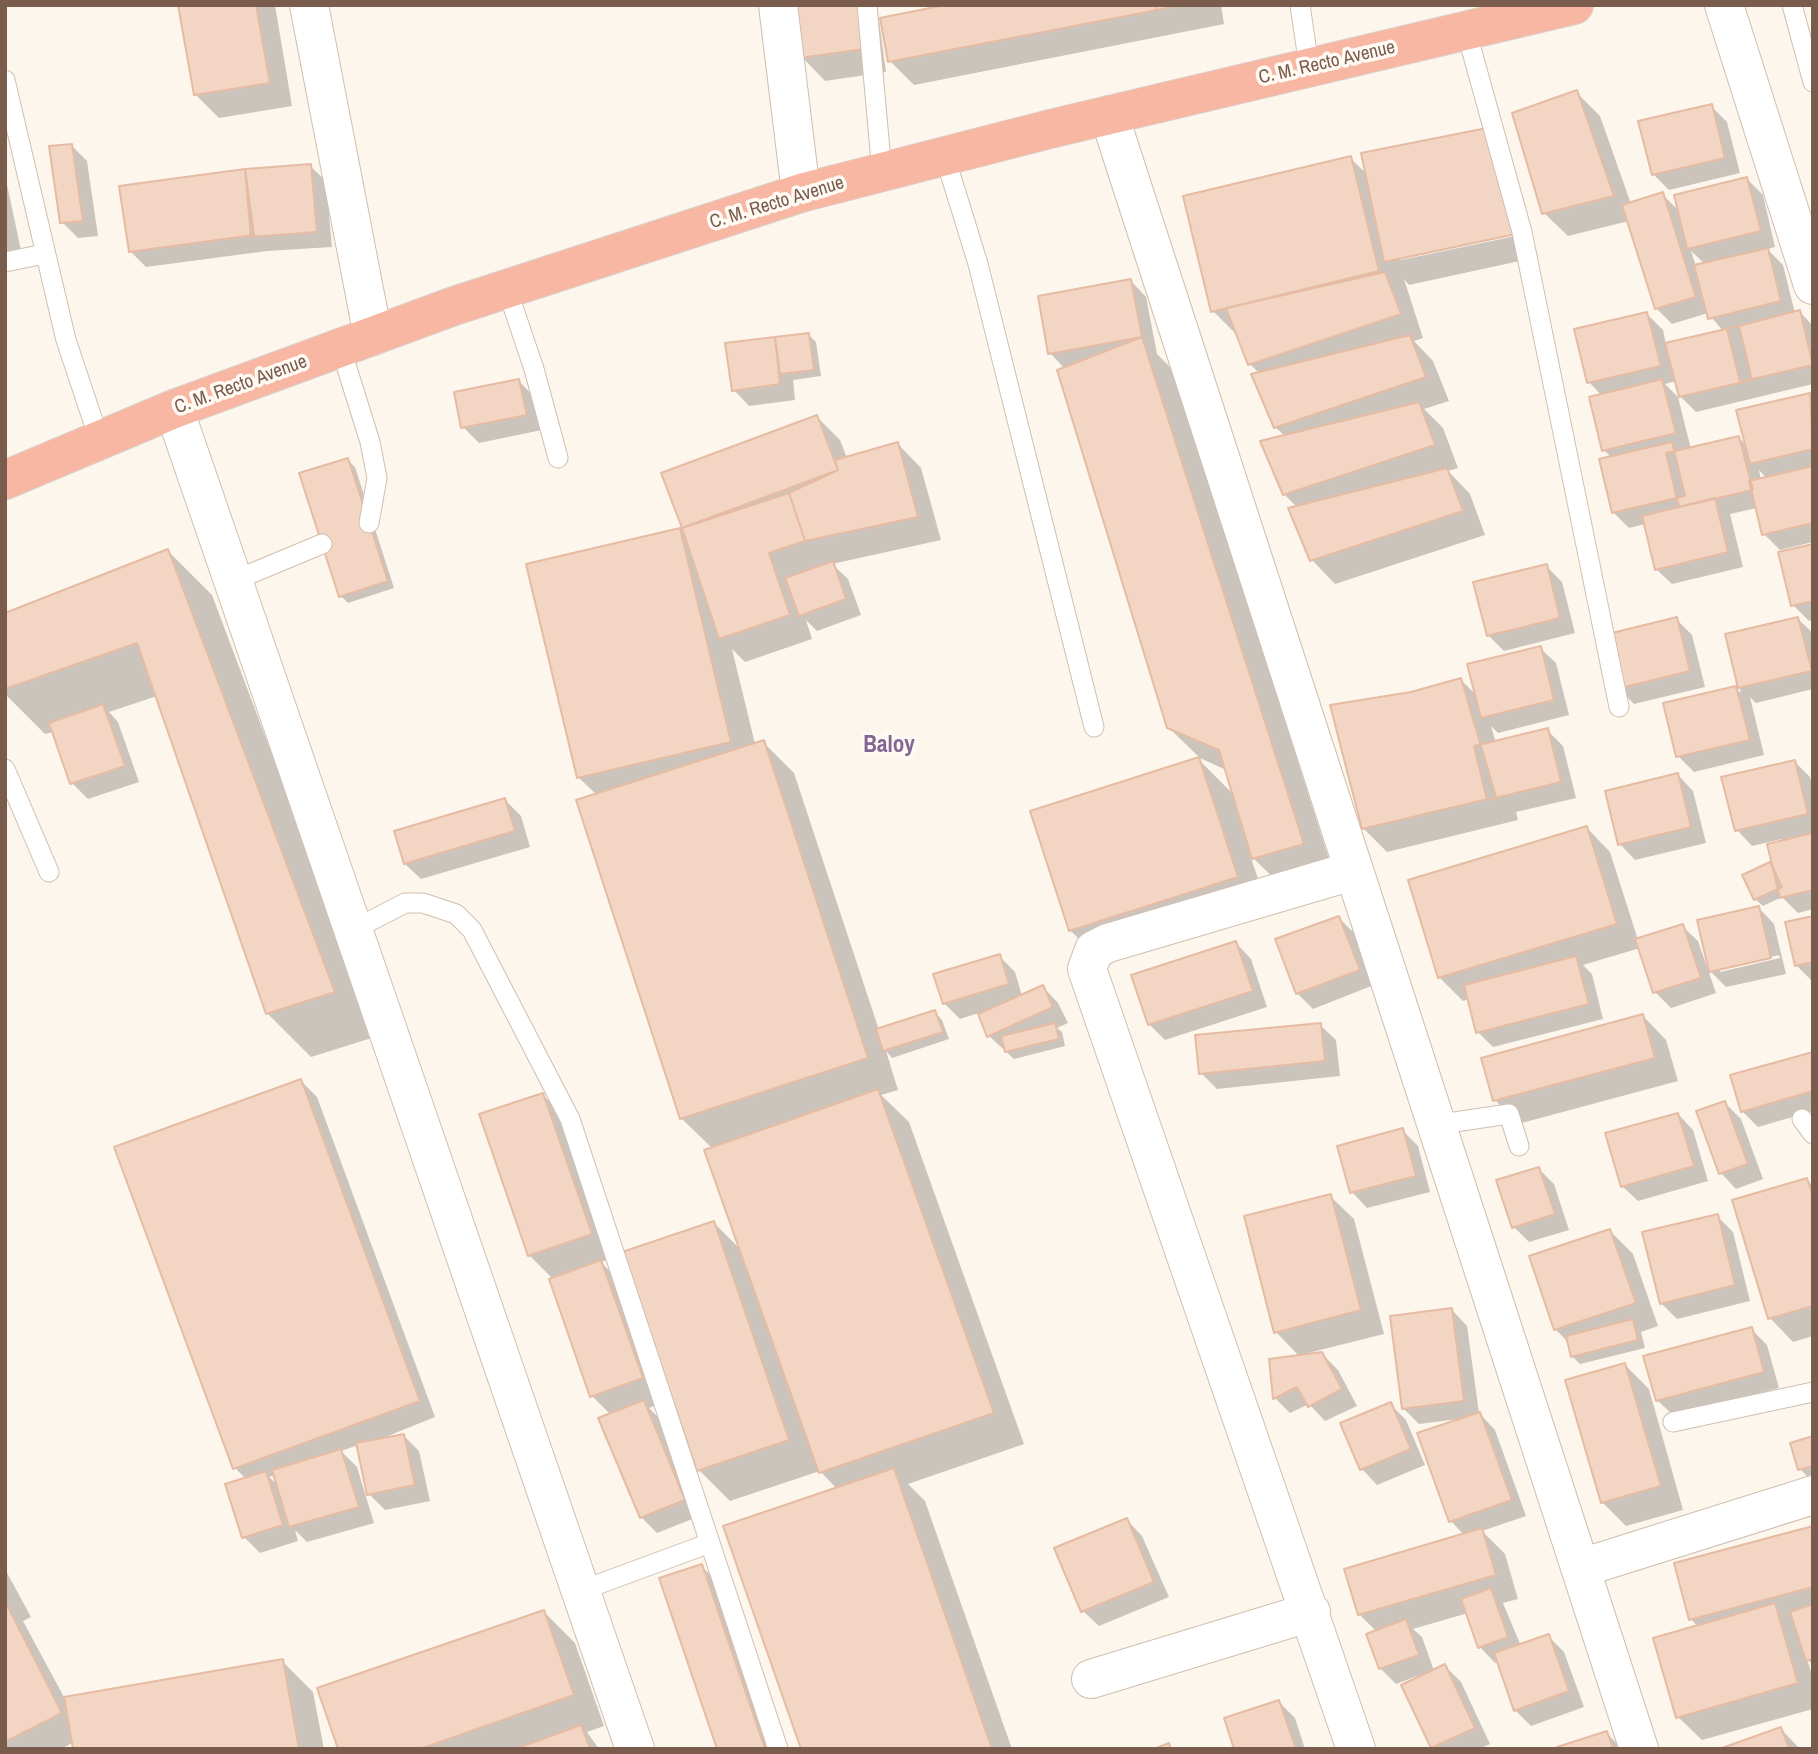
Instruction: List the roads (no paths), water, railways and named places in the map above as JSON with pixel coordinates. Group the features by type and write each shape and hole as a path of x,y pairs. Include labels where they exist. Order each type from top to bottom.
{"highway":[{"name":"C. M. Recto Avenue","path":"5,480 174,409 357,342 507,289 801,193 1109,115 1466,30 1524,11 1574,5"}],"street":[{"path":"309,5 357,342"},
{"path":"778,5 801,193"},
{"path":"1724,5 1813,285"},
{"path":"1109,115 1434,1125 1639,1749"},
{"path":"174,409 635,1749"},
{"path":"1352,872 1108,943 1094,950 1087,970 1257,1466 1311,1612 1356,1749"},
{"path":"1581,1567 1813,1495"},
{"path":"1091,1679 1311,1612"}],"lane":[{"path":"867,5 882,173"},
{"path":"1300,5 1310,66"},
{"path":"1792,5 1813,82"},
{"path":"1466,30 1522,232 1619,707"},
{"path":"6,85 66,340 99,439"},
{"path":"945,157 978,264 1094,727"},
{"path":"5,262 44,254"},
{"path":"507,289 534,369 558,458"},
{"path":"357,342 377,478 369,523"},
{"path":"233,582 321,544"},
{"path":"5,769 50,872"},
{"path":"353,930 405,903 423,903 456,914 472,930 570,1119 778,1749"},
{"path":"1434,1125 1509,1114 1519,1146"},
{"path":"1673,1422 1813,1392"},
{"path":"580,1591 710,1543"}],"district":[{"name":"Baloy","path":"889,746"}]}
